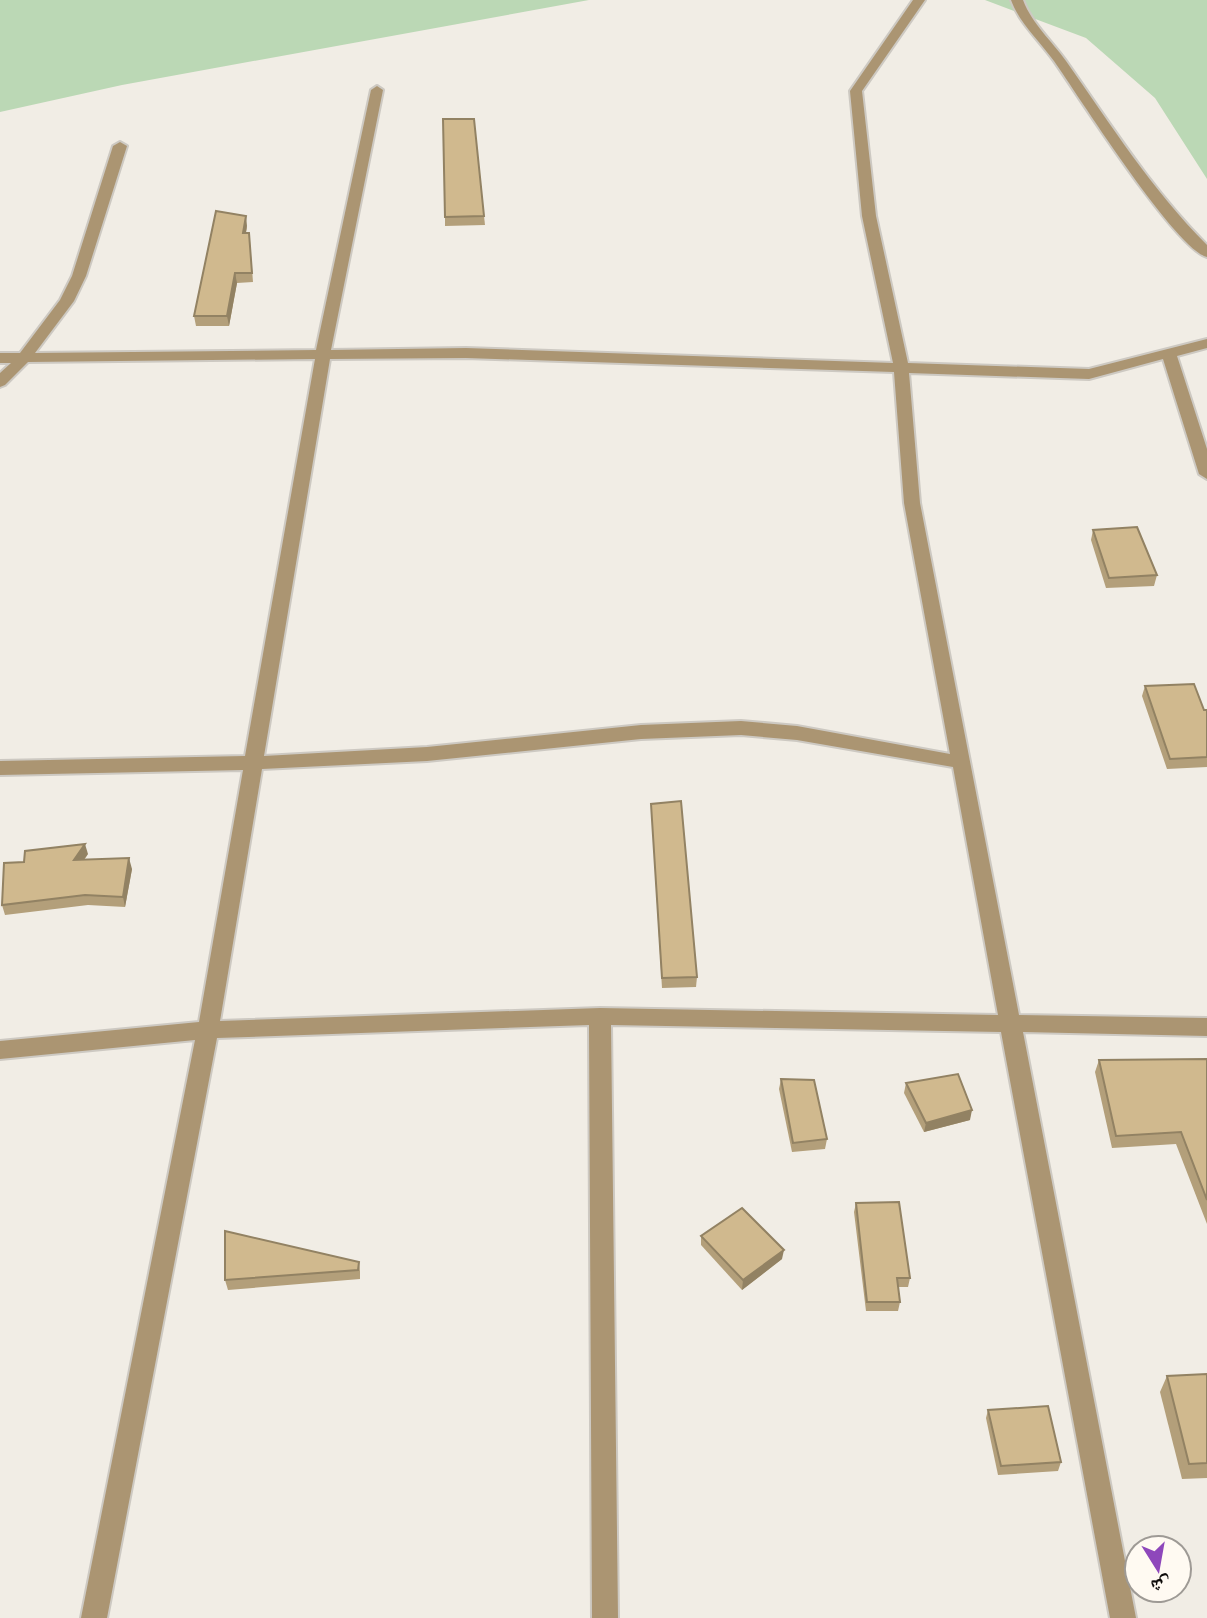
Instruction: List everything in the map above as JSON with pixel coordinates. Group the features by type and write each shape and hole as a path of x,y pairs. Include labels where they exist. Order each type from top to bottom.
{"street":[{"path":"919,0 856,91 869,216 901,366 912,503 1123,1618"},
{"path":"1017,0 1026,20 1048,45 1150,189 1207,253"},
{"path":"94,1618 208,1030 324,354 377,90"},
{"path":"0,382 24,358 67,302 79,276 120,146"},
{"path":"0,358 466,353 1089,374 1207,343"},
{"path":"1169,355 1207,474"},
{"path":"0,768 253,763 427,754 641,732 741,728 797,733 960,762"},
{"path":"600,1016 605,1618"},
{"path":"0,1050 208,1030 600,1016 1207,1027"}],"green space":[{"path":"0,0 589,0 122,85 0,112"},
{"path":"985,0 1207,0 1207,179 1155,98 1086,38"}],"building":[{"path":"443,119 474,119 484,216 445,217"},
{"path":"216,211 246,216 243,233 249,233 252,273 235,273 227,316 194,316"},
{"path":"1137,527 1157,575 1109,578 1093,530"},
{"path":"1194,684 1204,710 1207,710 1207,757 1170,759 1145,686"},
{"path":"681,801 697,977 662,978 651,804"},
{"path":"85,844 74,860 129,858 123,897 85,895 2,905 4,863 24,862 25,851"},
{"path":"1207,1059 1207,1200 1181,1132 1116,1136 1099,1060"},
{"path":"958,1074 972,1110 926,1123 906,1083"},
{"path":"781,1079 814,1080 827,1139 793,1143"},
{"path":"899,1202 910,1278 897,1278 900,1302 867,1302 856,1203"},
{"path":"742,1208 784,1250 743,1280 701,1236"},
{"path":"225,1231 359,1262 358,1270 225,1280"},
{"path":"1207,1374 1207,1463 1189,1464 1167,1376"},
{"path":"1048,1406 1061,1462 1001,1466 988,1410"}]}
